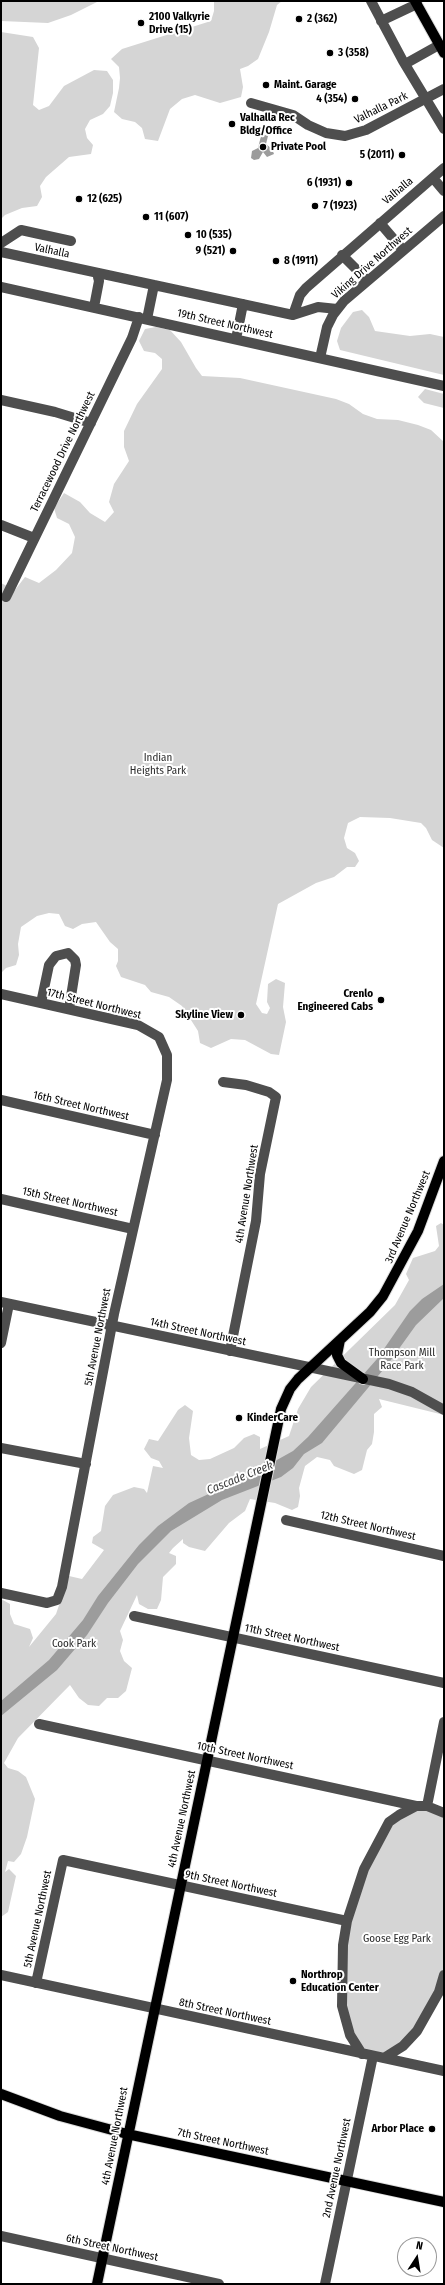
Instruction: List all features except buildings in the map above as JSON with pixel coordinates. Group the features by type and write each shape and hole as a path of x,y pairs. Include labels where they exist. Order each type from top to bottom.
{"main road":[{"path":"416,2 442,49"},
{"name":"3rd Avenue Northwest","path":"310,1368 370,1312 393,1280 418,1230 444,1161"},
{"path":"341,1339 337,1350 338,1358 348,1370 363,1379"},
{"name":"4th Avenue Northwest","path":"97,2284 153,2009 181,1885 274,1439 281,1409 290,1389 310,1368"},
{"name":"7th Street Northwest","path":"1,2094 60,2116 127,2134 444,2202"}],"street":[{"path":"371,1 405,64 444,129"},
{"path":"381,21 416,2"},
{"path":"405,64 442,49"},
{"name":"Valhalla Park","path":"251,103 283,111 300,118 316,130 334,135 345,136 366,130 426,100 444,89"},
{"name":"Valhalla","path":"1,252 293,315 300,295 342,255 444,168"},
{"path":"433,178 444,191"},
{"name":"Viking Drive Northwest","path":"320,358 327,327 337,309 367,280 444,216"},
{"path":"380,223 403,250"},
{"name":"Valhalla","path":"1,243 21,230 71,241"},
{"path":"342,255 367,280"},
{"path":"94,307 99,281 97,273"},
{"path":"143,318 154,285"},
{"name":"19th Street Northwest","path":"1,287 444,386"},
{"path":"236,339 243,304"},
{"path":"293,315 318,307 337,309"},
{"name":"Terracewood Drive Northwest","path":"6,597 90,423 143,318"},
{"path":"1,400 69,415 90,423"},
{"path":"1,525 34,538"},
{"path":"41,1003 49,965 56,956 68,953 75,960 76,965 69,1009"},
{"name":"17th Street Northwest","path":"1,994 138,1025 159,1037 167,1055 167,1080"},
{"name":"5th Avenue Northwest","path":"1,1593 47,1603 57,1600 62,1587 112,1326 167,1080"},
{"name":"4th Avenue Northwest","path":"223,1082 246,1085 269,1092 276,1097 260,1174 256,1221 230,1351"},
{"name":"16th Street Northwest","path":"1,1100 155,1134"},
{"name":"15th Street Northwest","path":"1,1199 133,1229"},
{"path":"1,1343 5,1303"},
{"name":"14th Street Northwest","path":"5,1303 389,1384 412,1392 444,1410"},
{"path":"1,1448 86,1464"},
{"name":"12th Street Northwest","path":"286,1520 444,1556"},
{"name":"11th Street Northwest","path":"134,1616 444,1683"},
{"path":"362,2054 350,2035 342,2006 343,1945 347,1921 364,1869 389,1822 399,1815 422,1806 444,1722"},
{"name":"10th Street Northwest","path":"39,1724 422,1806 441,1812"},
{"path":"441,1812 444,1820"},
{"name":"5th Avenue Northwest","path":"36,1983 63,1860"},
{"name":"9th Street Northwest","path":"63,1860 347,1921"},
{"name":"8th Street Northwest","path":"1,1975 444,2071"},
{"path":"384,2058 402,2046 417,2031 438,1992 444,1975"},
{"name":"2nd Avenue Northwest","path":"325,2284 373,2056"},
{"name":"6th Street Northwest","path":"1,2236 102,2258 181,2280 219,2284"}],"green space":[{"path":"1,1 99,1 71,15 48,23 1,21"},
{"path":"214,1 282,1 277,5 269,32 258,59 248,66 240,69 243,87 241,97 220,103 195,95 182,99 170,109 158,141 145,139 142,128 135,122 122,119 114,112 120,78 119,67 111,59 122,49 211,21 214,11"},
{"path":"1,32 33,37 39,48 33,105 39,110 49,106 64,86 94,70 107,71 113,80 113,93 110,106 103,114 90,120 85,129 87,138 93,145 91,154 69,157 46,177 40,186 42,197 37,206 22,208 5,215 1,219"},
{"path":"362,310 369,317 375,331 410,336 430,334 444,337 444,375 340,350 337,341 341,328 353,312"},
{"name":"Indian Heights Park","path":"156,327 170,330 181,342 202,376 240,378 336,399 349,404 363,414 377,419 398,420 431,430 444,442 444,848 432,840 426,828 421,823 390,818 360,817 348,823 344,838 347,848 355,853 359,861 355,867 347,867 334,877 316,883 278,904 256,1004 262,1013 267,1014 270,1008 267,1002 268,984 276,979 285,983 283,1007 286,1022 279,1055 271,1054 245,1040 231,1039 211,1048 200,1043 198,1031 182,1006 169,997 151,992 145,985 121,977 116,966 118,961 118,949 110,942 96,922 82,924 73,929 65,926 59,914 49,913 37,916 21,927 18,944 19,955 16,965 6,968 1,973 1,583 15,590 25,577 39,583 56,570 72,553 75,537 69,524 57,518 54,508 64,493 80,502 90,513 105,522 114,512 109,502 114,484 129,461 124,447 124,431 137,404 162,369 162,359 155,353 144,351 139,341 145,329"},
{"path":"425,389 444,394 444,408 424,403 418,397"},
{"path":"441,1223 444,1225 444,1415 379,1399 382,1407 374,1414 372,1444 367,1450 362,1470 354,1474 334,1466 330,1460 317,1457 305,1466 299,1488 300,1496 298,1507 292,1510 275,1503 250,1499 245,1511 229,1523 205,1551 189,1547 183,1543 183,1539 173,1548 169,1553 176,1556 176,1564 163,1577 161,1600 157,1609 148,1609 139,1604 137,1595 120,1631 123,1640 120,1651 124,1661 132,1668 126,1691 118,1698 107,1698 99,1706 88,1705 79,1698 70,1685 18,1738 4,1763 8,1768 18,1771 26,1777 35,1799 27,1837 21,1854 14,1862 8,1861 5,1872 9,1869 16,1876 8,1912 1,1917 1,1599 10,1604 10,1614 14,1624 30,1629 33,1638 29,1647 56,1614 69,1576 82,1579 104,1550 92,1543 93,1537 101,1531 105,1506 113,1495 134,1487 144,1489 147,1493 153,1466 163,1468 159,1461 151,1458 144,1449 149,1439 158,1441 178,1410 185,1405 193,1411 189,1438 191,1455 199,1460 210,1459 234,1448 244,1438 254,1434 260,1437 260,1449 289,1436 298,1409 311,1387 395,1305 409,1280 406,1274 413,1258 435,1251 439,1246 436,1226"},
{"name":"Goose Egg Park","path":"416,1806 437,1812 444,1819 444,1991 417,2031 384,2058 362,2054 342,2006 341,1974 354,1896 389,1822"}],"shaded area":[{"name":"Private Pool","path":"261,136 268,136 266,144 272,149 274,154 267,157 263,152 259,159 254,160 251,158 252,151 258,148"},
{"path":"444,1284 444,1298 416,1325 388,1364 322,1443 304,1454 293,1468 281,1477 222,1500 171,1531 138,1564 108,1603 87,1635 57,1670 1,1716 1,1701 49,1660 83,1620 98,1596 139,1545 158,1526 189,1503 250,1475 293,1451 308,1437 377,1359 410,1311 422,1299"}],"place":[{"name":"2 (362)","path":"299,19"},
{"name":"2100 Valkyrie Drive (15)","path":"141,23"},
{"name":"3 (358)","path":"330,53"},
{"name":"Maint. Garage","path":"266,85"},
{"name":"4 (354)","path":"355,99"},
{"name":"Valhalla Rec Bldg/Office","path":"232,124"},
{"name":"Private Pool","path":"263,147"},
{"name":"5 (2011)","path":"402,155"},
{"name":"6 (1931)","path":"349,183"},
{"name":"12 (625)","path":"79,199"},
{"name":"7 (1923)","path":"315,206"},
{"name":"11 (607)","path":"146,217"},
{"name":"10 (535)","path":"188,235"},
{"name":"9 (521)","path":"233,251"},
{"name":"8 (1911)","path":"276,261"},
{"name":"Crenlo Engineered Cabs","path":"381,1000"},
{"name":"Skyline View","path":"241,1015"},
{"name":"KinderCare","path":"239,1418"},
{"name":"Northrop Education Center","path":"293,1981"},
{"name":"Arbor Place","path":"432,2129"}],"park label":[{"name":"Thompson Mill Race Park","path":"402,1359"},
{"name":"Cook Park","path":"74,1644"}],"water label":[{"name":"Cascade Creek","path":"240,1478"}]}
